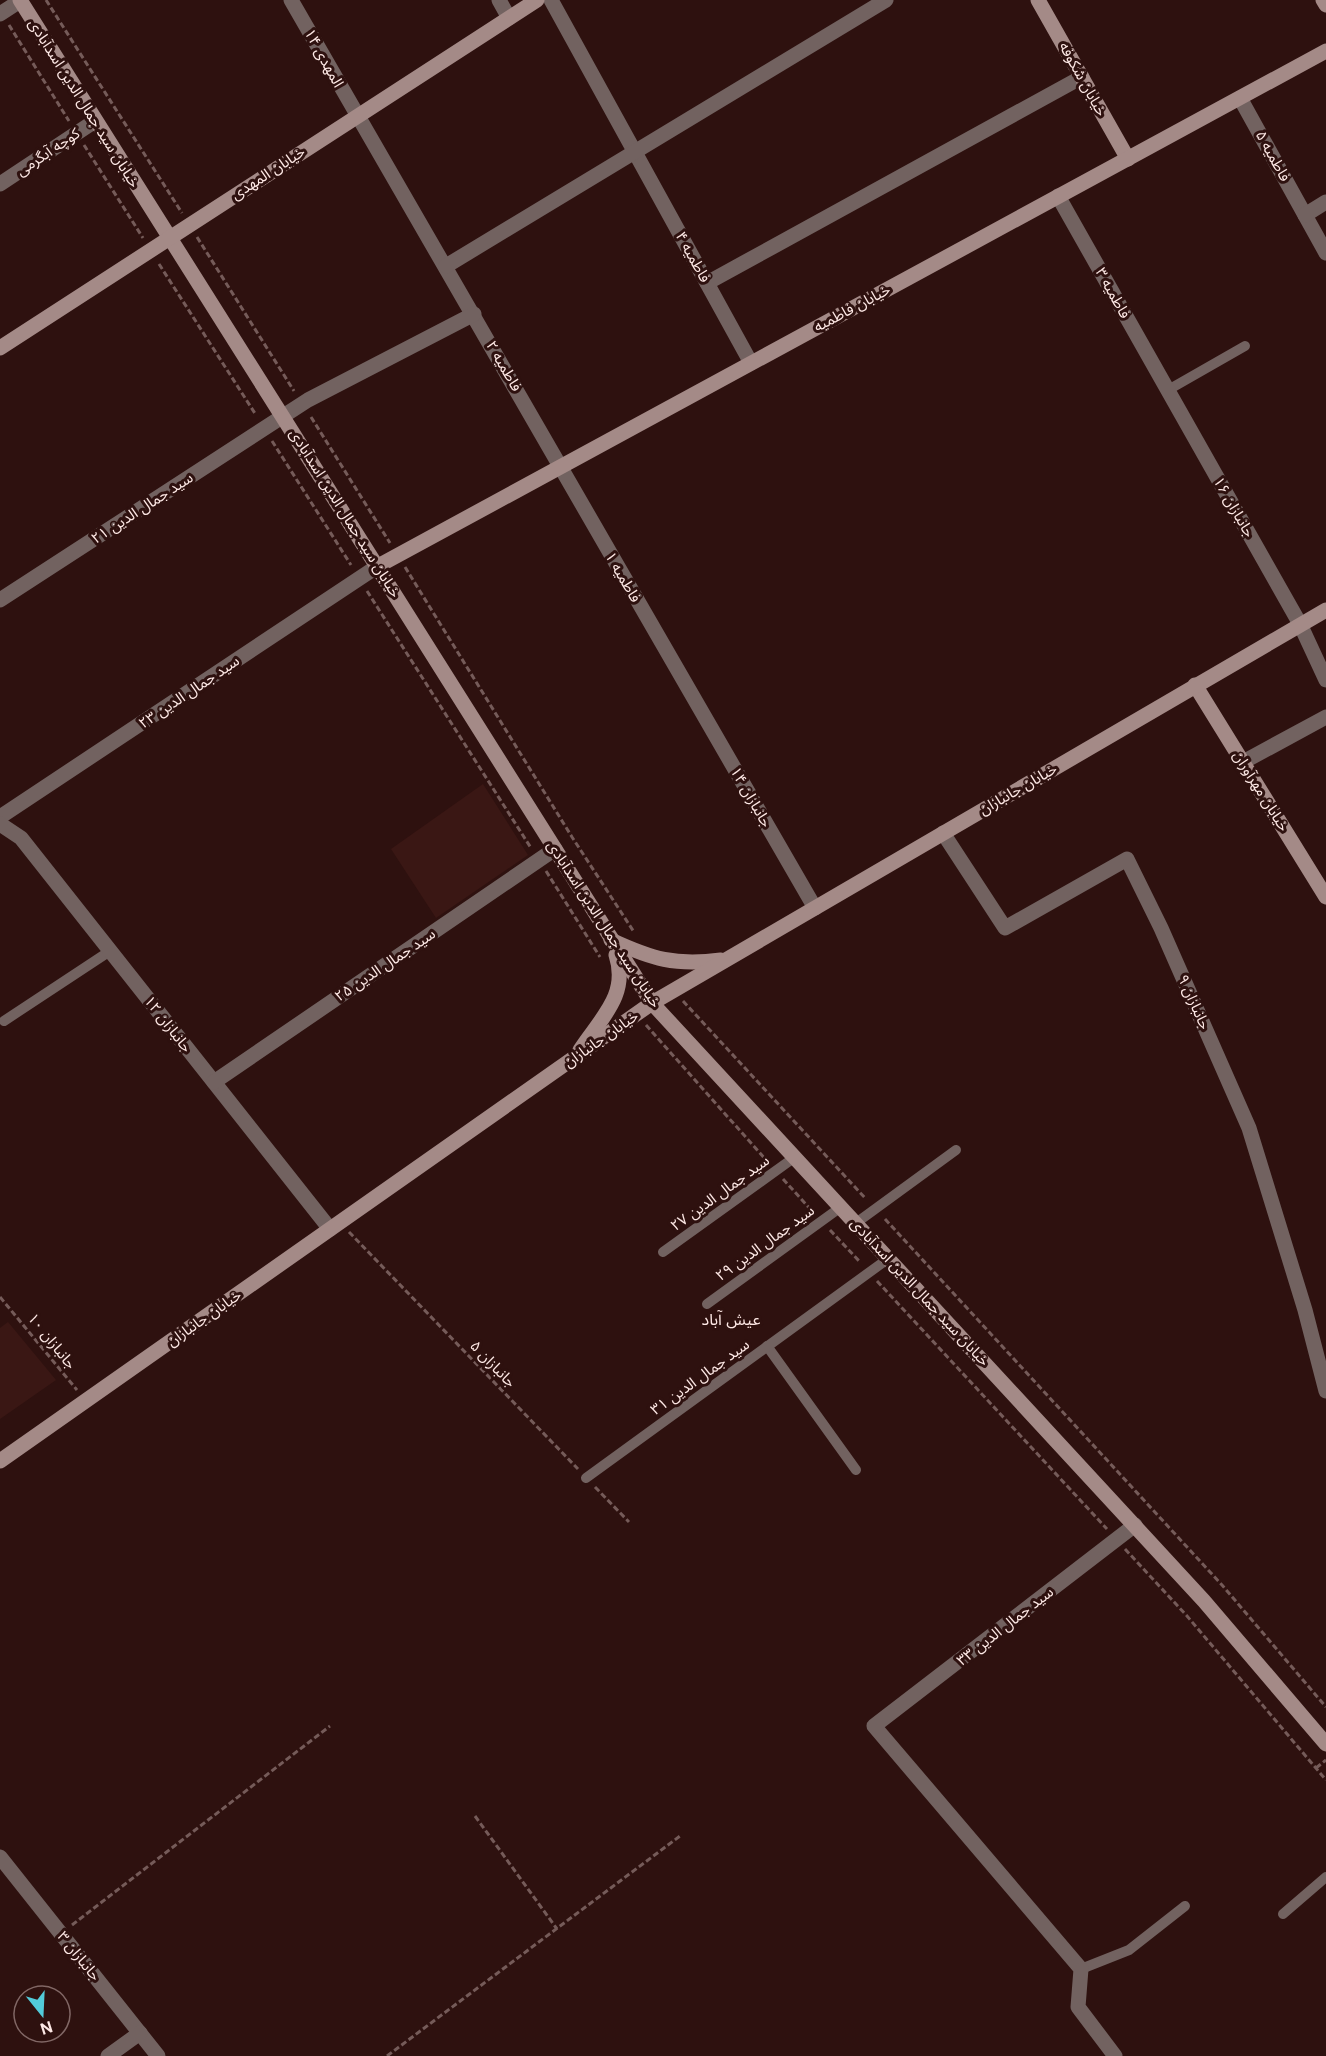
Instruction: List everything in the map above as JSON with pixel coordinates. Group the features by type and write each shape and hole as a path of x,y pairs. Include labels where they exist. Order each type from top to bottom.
{"main road":[{"name":"خیابان المهدی","path":"0,348 189,223 537,0"},
{"name":"خیابان شکوفه","path":"1038,0 1128,159"},
{"path":"1323,0 1326,5"},
{"name":"خیابان سید جمال الدین اسدآبادی","path":"20,1 652,1003 1204,1600 1326,1744"},
{"name":"خیابان فاطمیه","path":"378,566 1326,51"},
{"name":"خیابان جانبازان","path":"0,1461 652,1003 1326,610"},
{"name":"خیابان مهرآوران","path":"1195,685 1326,897"},
{"path":"611,940 652,958 696,963 728,959"},
{"path":"576,1057 618,994 621,982 619,964 611,940"}],"street":[{"name":"المهدی ۱۴","path":"291,0 446,266"},
{"path":"499,0 509,18"},
{"name":"فاطمیه ۴","path":"551,0 751,363"},
{"path":"446,266 886,0"},
{"path":"1,13 20,1"},
{"path":"707,283 1082,77"},
{"name":"فاطمیه ۵","path":"1240,98 1326,252"},
{"name":"کوچه آبگرمی","path":"0,184 95,121"},
{"name":"فاطمیه ۳","path":"1058,196 1168,390"},
{"path":"1305,215 1326,202"},
{"name":"فاطمیه ۲","path":"446,266 560,466"},
{"name":"سید جمال الدین ۲۱","path":"0,600 302,404 474,314"},
{"name":"جانبازان ۱۶","path":"1168,390 1300,624 1326,680"},
{"name":"فاطمیه ۱","path":"560,466 687,687"},
{"name":"سید جمال الدین ۲۳","path":"0,817 378,566"},
{"name":"جانبازان ۱۴","path":"687,687 815,908"},
{"path":"1243,762 1326,717"},
{"name":"جانبازان ۱۲","path":"0,824 21,838 214,1082 335,1226"},
{"name":"جانبازان ۹","path":"943,833 1005,928 1127,859 1161,928 1249,1128 1305,1310 1326,1391"},
{"name":"سید جمال الدین ۲۵","path":"214,1082 555,849"},
{"name":"سید جمال الدین ۳۳","path":"1081,1969 874,1726 1135,1525"},
{"name":"جانبازان ۳","path":"0,1857 158,2056"},
{"path":"1081,1969 1078,2007 1114,2056"},
{"path":"108,2056 140,2032"}],"lane":[{"path":"1168,390 1245,346"},
{"path":"4,1021 110,951"},
{"path":"856,1223 956,1150"},
{"name":"سید جمال الدین ۲۷","path":"663,1252 795,1157"},
{"name":"سید جمال الدین ۲۹","path":"707,1304 841,1207"},
{"name":"سید جمال الدین ۳۱","path":"586,1478 889,1258"},
{"path":"767,1346 856,1470"},
{"path":"1283,1914 1326,1877"},
{"path":"1081,1969 1129,1950 1185,1906"}],"path":[{"path":"46,0 189,223 572,837 652,958"},
{"path":"1,13 601,958"},
{"path":"673,991 1222,1585 1326,1707"},
{"path":"637,1014 776,1171 1187,1616 1326,1780"},
{"name":"جانبازان ۵","path":"335,1226 629,1522"},
{"name":"جانبازان ۱۰","path":"0,1297 86,1401"},
{"path":"61,1933 330,1726"},
{"path":"1316,1768 1326,1760"},
{"path":"475,1816 557,1929"},
{"path":"387,2056 680,1836"}],"shaded area":[{"path":"483,784 528,855 436,918 391,849"},
{"path":"8,1322 56,1380 0,1419 0,1328"}],"district":[{"name":"عیش آباد","path":"731,1319"}]}
